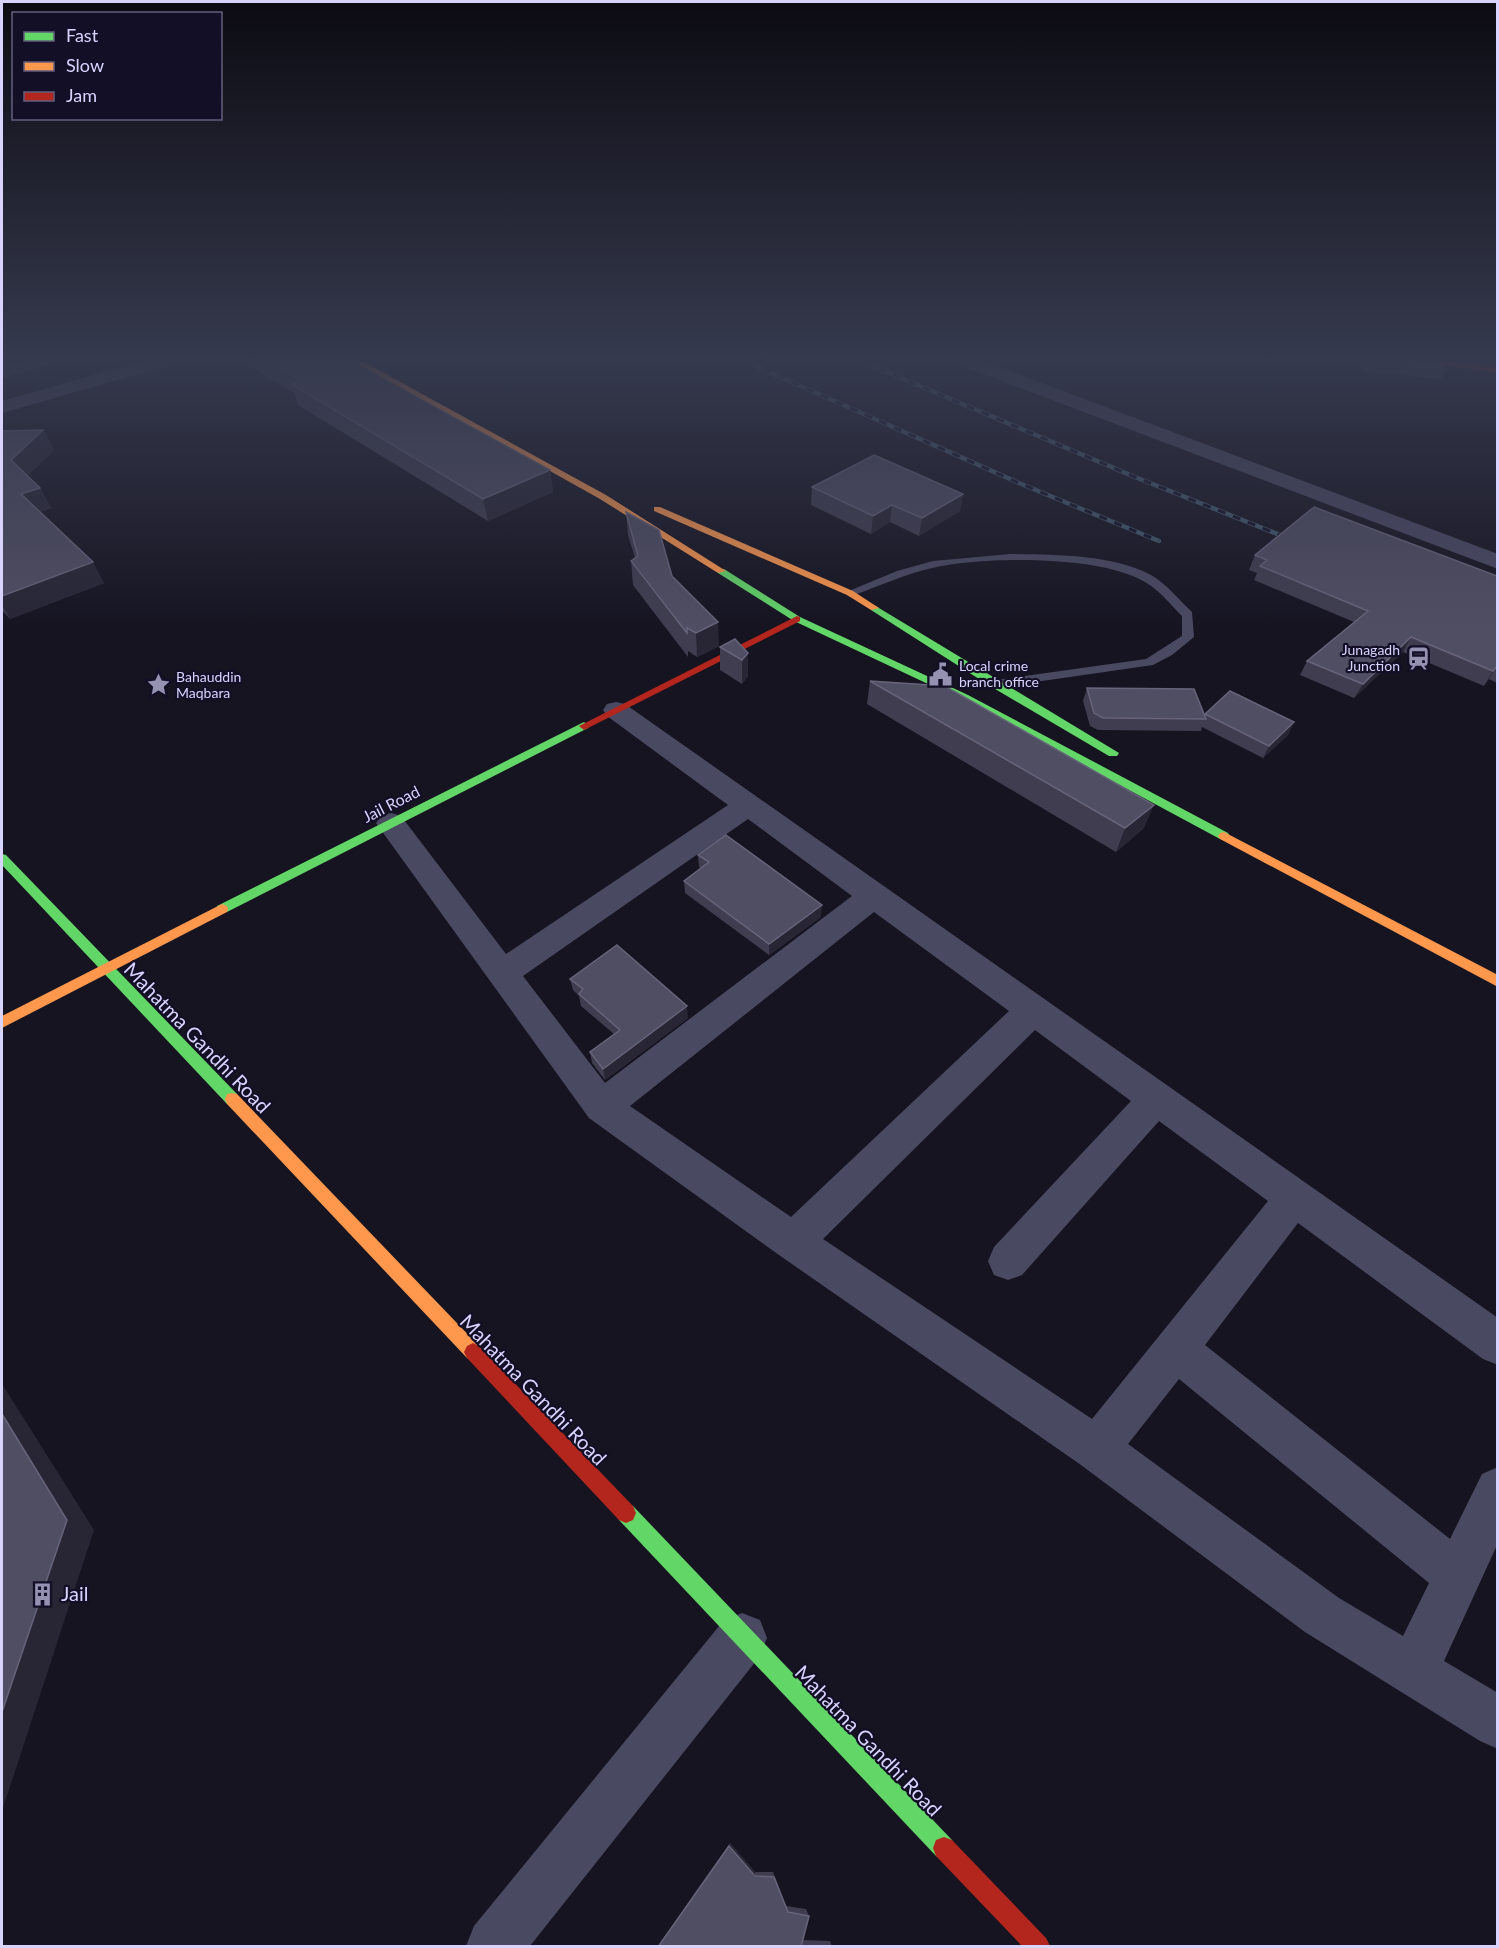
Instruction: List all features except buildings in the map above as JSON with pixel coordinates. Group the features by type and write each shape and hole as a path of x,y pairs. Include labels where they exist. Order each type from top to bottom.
{"main road":[{"path":"514,447 603,497 797,619 964,697 1497,982"},
{"path":"540,447 588,472"},
{"path":"650,505 681,521 850,593 994,684 1127,761"},
{"path":"728,574 762,556"},
{"path":"847,644 888,617"},
{"name":"Jail Road","path":"2,1022 104,968 797,619"},
{"name":"Mahatma Gandhi Road","path":"2,858 104,968 1038,1947"}],"street":[{"path":"1192,447 1497,562"},
{"path":"616,710 1497,1344"},
{"path":"502,973 748,805"},
{"path":"391,823 602,1107 793,1242 1096,1449 1322,1616 1497,1723"},
{"path":"602,1107 873,896"},
{"path":"793,1242 1033,1010"},
{"path":"1008,1261 1156,1099"},
{"path":"1096,1449 1177,1350 1294,1198"},
{"path":"1177,1350 1458,1576"},
{"path":"1413,1671 1497,1490"},
{"path":"494,1947 742,1638"}],"lane":[{"path":"850,593 933,564 1025,557 1107,564 1128,570 1148,579 1188,615 1188,637 1168,652 1149,662 994,684"}],"railway":[{"path":"938,447 1159,541"},
{"path":"1064,447 1295,541"}],"traffic: fast":[{"path":"721,571 797,619 964,697 1224,836"},
{"path":"874,608 994,684 1113,753"},
{"path":"222,909 584,726"},
{"path":"2,858 232,1099"},
{"path":"626,1513 944,1848"}],"traffic: slow":[{"path":"512,447 603,497 721,571"},
{"path":"657,509 850,593 874,608"},
{"path":"1224,836 1498,982"},
{"path":"2,1022 222,909"},
{"path":"232,1099 473,1352"}],"traffic: jam":[{"path":"584,726 797,619"},
{"path":"473,1352 626,1513"},
{"path":"944,1848 1038,1946"}],"place":[{"name":"Junagadh Junction","path":"1418,658"},
{"name":"Local crime branch office","path":"941,674"},
{"name":"Bahauddin Maqbara","path":"158,685"},
{"name":"Jail","path":"43,1594"}]}
